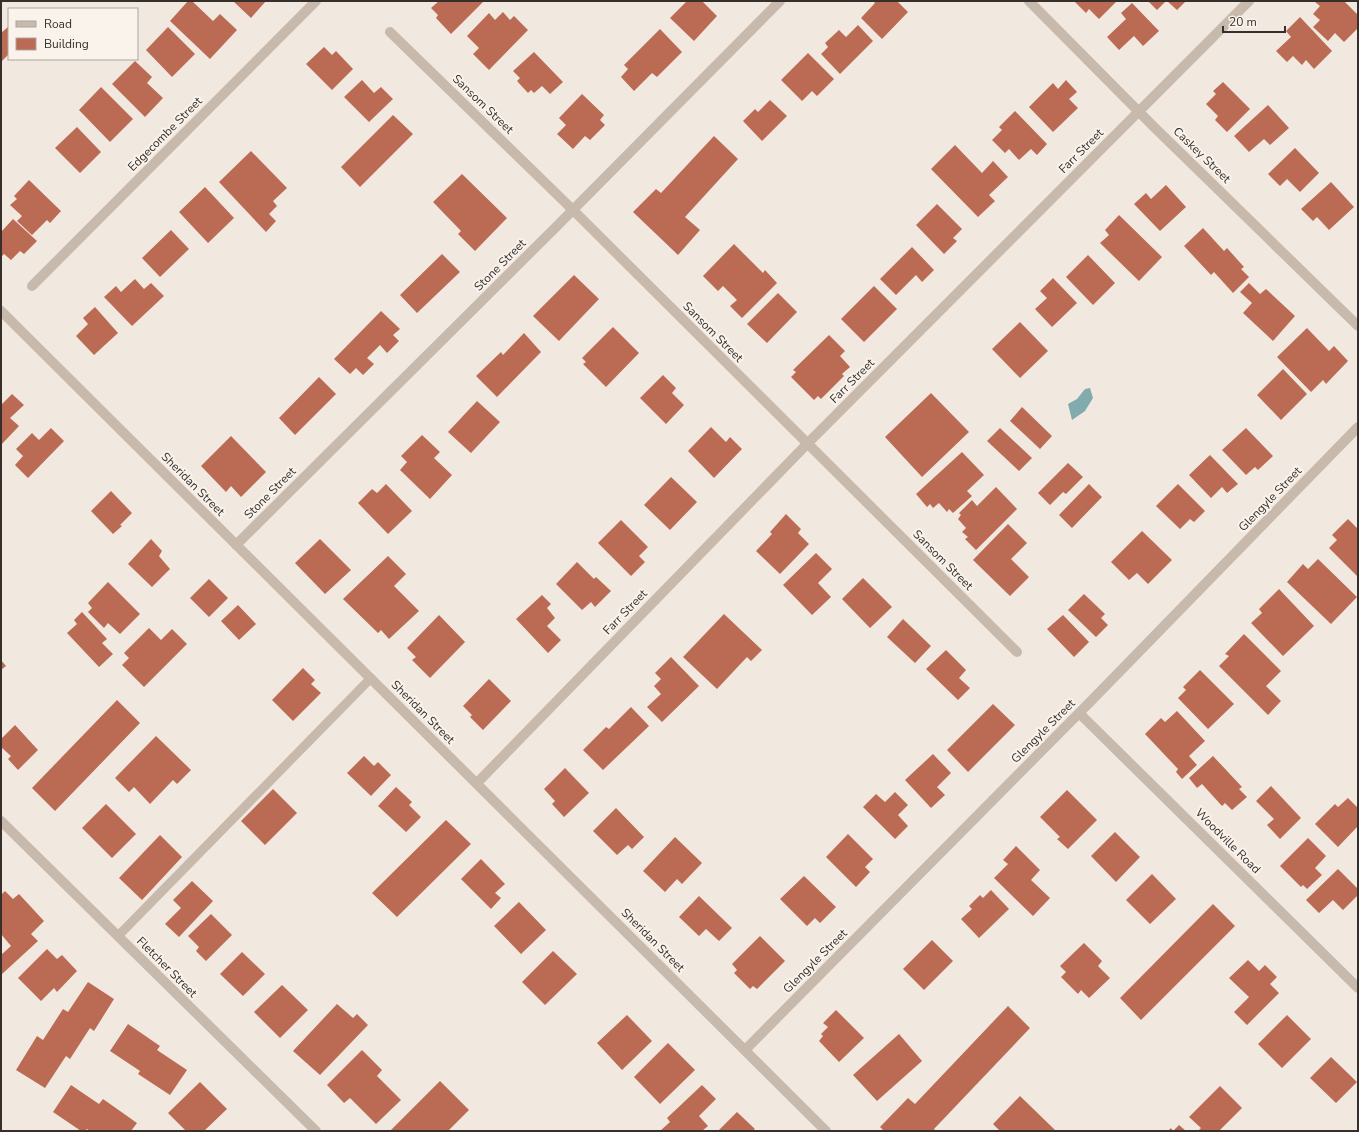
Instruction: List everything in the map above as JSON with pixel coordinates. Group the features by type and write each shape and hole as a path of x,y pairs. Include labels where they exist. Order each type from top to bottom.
{"street":[{"name":"Edgecombe Street","path":"32,286 316,1"},
{"name":"Stone Street","path":"236,545 573,210 780,1"},
{"name":"Caskey Street","path":"1029,1 1139,112 1358,326"},
{"name":"Farr Street","path":"477,783 807,444 1249,1"},
{"name":"Sansom Street","path":"390,32 573,210 1017,652"},
{"name":"Sheridan Street","path":"1,311 826,1131"},
{"name":"Glengyle Street","path":"745,1050 1079,713 1358,427"},
{"name":"Woodville Road","path":"1079,713 1358,988"},
{"name":"Fletcher Street","path":"1,821 316,1131"}],"lane":[{"path":"118,936 371,678"}],"water":[{"path":"1090,388 1093,398 1085,411 1072,420 1068,404 1077,399 1085,389"}],"building":[{"path":"188,1 192,1 213,21 220,14 237,30 210,59 170,21"},
{"path":"233,1 266,1 251,18"},
{"path":"439,1 484,1 451,34 436,18 438,15 431,8"},
{"path":"687,1 702,1 717,16 694,41 670,18"},
{"path":"873,1 897,1 908,12 882,39 861,18 875,3"},
{"path":"1074,1 1117,1 1099,19 1089,9 1086,13"},
{"path":"1148,1 1166,1 1157,10"},
{"path":"1167,1 1186,1 1177,10"},
{"path":"1344,1 1358,15 1358,28 1344,42 1335,33 1328,41 1313,27 1320,20 1313,14 1320,6 1315,2"},
{"path":"1132,3 1159,31 1143,46 1134,36 1119,50 1107,37 1126,19 1121,13"},
{"path":"503,12 510,20 514,16 528,30 489,70 473,54 479,48 467,36 489,13 495,20"},
{"path":"1300,17 1332,51 1314,69 1306,60 1302,65 1293,56 1287,62 1276,51 1291,37 1286,31"},
{"path":"858,25 873,41 840,74 821,54 828,47 825,43 839,30 846,37"},
{"path":"8,27 8,55 1,62 1,33"},
{"path":"168,27 195,54 172,77 146,50"},
{"path":"660,29 682,52 657,77 652,73 634,91 621,77 628,69 624,65"},
{"path":"324,47 332,55 336,51 353,69 332,90 306,64"},
{"path":"534,52 563,82 550,94 542,86 534,93 531,90 528,93 517,81 520,78 513,71"},
{"path":"808,53 834,79 817,96 812,91 802,101 781,80"},
{"path":"135,61 152,77 147,83 163,98 145,117 112,84"},
{"path":"362,80 374,93 381,87 393,99 369,122 344,97"},
{"path":"1066,80 1077,92 1069,99 1078,108 1053,132 1029,107 1053,83 1058,89"},
{"path":"1223,82 1250,109 1227,132 1215,120 1218,116 1206,104 1216,94 1213,91"},
{"path":"101,87 133,119 110,142 79,110"},
{"path":"582,94 604,115 600,120 605,125 590,140 585,136 573,149 557,134 566,125 559,118"},
{"path":"770,100 787,116 762,141 743,121 755,109 758,112"},
{"path":"1268,105 1289,128 1270,145 1264,139 1249,152 1234,136"},
{"path":"1015,111 1047,144 1037,155 1031,149 1019,160 1009,149 1005,153 992,140 1002,130 999,127"},
{"path":"393,115 413,134 360,187 341,167"},
{"path":"77,127 101,152 80,173 55,148"},
{"path":"714,136 738,159 685,217 700,230 678,255 633,212 656,189 661,193"},
{"path":"955,145 982,173 993,161 1008,177 989,195 995,201 978,217 931,169"},
{"path":"1295,148 1319,173 1300,192 1287,179 1280,186 1268,174"},
{"path":"251,151 287,188 273,201 277,206 269,214 276,221 266,232 219,182"},
{"path":"462,174 507,218 475,251 458,234 461,231 433,202"},
{"path":"29,180 61,211 50,223 47,220 32,235 17,221 22,216 10,205 17,199 14,196"},
{"path":"1331,182 1354,207 1329,230 1317,217 1313,221 1301,209"},
{"path":"1166,185 1186,207 1160,231 1134,204 1146,193 1151,199"},
{"path":"205,187 234,218 208,243 179,212"},
{"path":"937,204 962,229 953,238 957,241 944,254 916,225"},
{"path":"1119,215 1162,257 1139,281 1100,243 1109,235 1105,230"},
{"path":"13,219 37,241 24,254 20,251 11,260 4,254 1,257 1,232"},
{"path":"1203,228 1224,251 1227,248 1244,267 1241,269 1249,277 1233,293 1214,272 1211,275 1184,246"},
{"path":"171,230 189,249 160,277 142,258"},
{"path":"734,244 763,273 765,270 777,283 742,318 730,306 737,300 723,286 718,291 703,276"},
{"path":"912,247 934,270 922,282 916,275 896,295 880,279"},
{"path":"442,254 460,272 417,313 400,295"},
{"path":"1088,255 1115,283 1093,305 1066,277"},
{"path":"574,275 599,299 559,341 533,316"},
{"path":"1053,278 1077,303 1052,327 1035,309 1047,298 1040,291"},
{"path":"135,279 144,289 151,283 164,296 132,326 104,297 116,286 121,292"},
{"path":"1249,283 1260,294 1266,289 1295,316 1273,341 1243,313 1252,303 1240,292"},
{"path":"874,286 897,309 864,342 841,319"},
{"path":"778,293 797,312 767,343 747,324"},
{"path":"95,307 118,333 94,355 76,336 88,324 83,318"},
{"path":"381,311 400,329 393,335 399,341 387,353 380,345 367,358 374,364 363,375 356,368 350,374 334,359"},
{"path":"1020,322 1048,351 1020,378 992,349"},
{"path":"613,327 639,353 606,387 583,364 586,362 582,358"},
{"path":"1307,328 1329,351 1334,346 1348,361 1326,384 1323,380 1311,392 1277,357"},
{"path":"524,333 541,352 497,397 476,376 501,352 503,355"},
{"path":"829,335 845,351 840,356 850,367 842,374 844,376 821,399 818,396 814,400 791,377 796,372 793,370"},
{"path":"1283,369 1307,394 1281,420 1257,395"},
{"path":"663,375 676,388 672,393 684,405 666,424 640,398"},
{"path":"319,377 336,394 295,435 279,418"},
{"path":"931,393 969,432 922,477 885,437"},
{"path":"12,394 24,405 10,418 19,426 1,445 1,405"},
{"path":"477,401 500,422 471,453 448,432"},
{"path":"1022,407 1052,436 1040,449 1010,421"},
{"path":"711,427 726,442 730,437 742,449 714,478 688,451"},
{"path":"51,428 64,441 28,478 15,465 23,456 16,449 32,433 39,440"},
{"path":"1000,428 1032,458 1019,471 987,441"},
{"path":"1246,428 1273,456 1258,470 1255,467 1246,475 1222,450"},
{"path":"422,435 440,452 434,458 452,475 430,499 400,470 407,462 401,456"},
{"path":"231,436 266,472 241,497 231,486 226,492 201,466"},
{"path":"962,452 984,475 967,491 972,496 953,513 949,509 947,512 939,503 933,508 930,504 927,507 916,494"},
{"path":"1210,455 1238,484 1227,493 1222,487 1211,498 1189,475"},
{"path":"1068,463 1083,477 1066,494 1063,492 1050,505 1038,493"},
{"path":"671,477 697,502 670,530 644,505"},
{"path":"386,484 412,511 388,534 358,503 372,489 377,493"},
{"path":"1089,484 1102,497 1072,528 1059,515"},
{"path":"1178,484 1205,511 1194,522 1190,519 1180,529 1156,506"},
{"path":"996,487 1017,509 976,550 965,539 968,537 962,532 966,528 958,519 961,515 959,513 972,500 977,506"},
{"path":"111,491 132,513 120,525 122,526 113,534 91,511"},
{"path":"786,514 801,529 798,533 809,544 780,574 756,551 772,534 770,532"},
{"path":"1348,519 1358,529 1357,576 1329,548 1337,540 1332,535"},
{"path":"621,520 648,547 639,556 645,562 631,576 598,543"},
{"path":"1008,524 1027,543 1011,559 1029,577 1010,596 973,560"},
{"path":"1142,531 1172,560 1148,584 1137,573 1129,580 1111,562"},
{"path":"151,539 162,551 159,556 170,569 152,587 128,564"},
{"path":"320,539 351,570 325,594 295,563"},
{"path":"816,553 832,569 818,583 831,597 812,615 783,585"},
{"path":"388,556 406,574 394,586 419,611 389,639 381,630 378,633 343,599"},
{"path":"1318,559 1357,597 1331,624 1287,582 1303,564 1308,569"},
{"path":"577,562 594,579 596,577 611,591 595,607 591,602 582,610 556,584"},
{"path":"863,578 892,607 870,628 842,599"},
{"path":"209,579 228,598 209,617 190,598"},
{"path":"108,582 140,614 120,634 108,623 104,628 88,612 92,608 88,603"},
{"path":"1279,589 1314,626 1283,656 1251,623 1262,613 1259,609"},
{"path":"1084,594 1105,614 1101,618 1108,625 1096,637 1068,610"},
{"path":"542,595 551,604 547,608 555,618 547,626 561,640 548,653 516,619"},
{"path":"238,605 256,624 239,640 221,621"},
{"path":"82,612 107,639 102,643 113,654 99,667 67,633 77,624 74,620"},
{"path":"724,614 762,650 751,661 747,657 717,689 683,657"},
{"path":"439,615 465,642 430,678 412,660 416,657 407,648"},
{"path":"1063,615 1089,642 1074,657 1047,629"},
{"path":"903,619 931,646 915,663 887,637"},
{"path":"149,628 161,640 172,629 187,644 144,687 122,665 129,658 124,653"},
{"path":"1244,634 1281,671 1266,686 1281,701 1268,715 1219,666 1229,656 1225,654"},
{"path":"946,650 966,670 959,678 970,688 958,700 926,669"},
{"path":"671,657 699,686 662,722 647,707 661,694 654,686 661,679 655,673"},
{"path":"1,660 6,666 1,670"},
{"path":"303,668 315,680 311,684 321,693 293,721 272,700"},
{"path":"1200,670 1234,704 1208,729 1178,698 1186,690 1183,687"},
{"path":"489,679 511,701 483,730 470,717 472,715 463,706"},
{"path":"117,700 140,723 55,811 32,788"},
{"path":"993,704 1015,725 968,772 947,750"},
{"path":"631,707 649,726 603,770 583,750 606,727 609,729"},
{"path":"1177,711 1205,741 1189,756 1197,765 1182,779 1176,772 1178,769 1145,734 1161,718 1165,722"},
{"path":"15,725 38,750 18,770 8,759 11,756 1,747 1,739"},
{"path":"156,736 191,770 177,784 173,780 150,804 134,787 129,792 115,778"},
{"path":"933,754 951,773 937,787 945,795 931,808 905,780"},
{"path":"364,756 374,766 378,762 391,775 371,796 347,773"},
{"path":"1213,756 1242,787 1239,789 1247,797 1232,810 1225,803 1222,806 1202,784 1197,788 1189,778"},
{"path":"565,768 589,793 564,817 552,804 555,801 544,789"},
{"path":"1271,786 1301,818 1280,839 1267,825 1274,819 1256,801"},
{"path":"396,787 412,802 409,805 421,817 406,832 378,806"},
{"path":"273,789 297,813 265,845 241,821"},
{"path":"1067,790 1097,820 1068,849 1057,839 1060,837 1040,817"},
{"path":"895,792 908,805 898,815 908,826 895,839 863,807 876,794 885,802"},
{"path":"1348,798 1358,808 1358,826 1338,847 1315,824 1335,804 1338,807"},
{"path":"106,804 136,834 112,858 82,828"},
{"path":"616,808 644,837 632,849 628,845 617,855 593,831"},
{"path":"446,820 471,844 397,917 372,893"},
{"path":"1115,832 1140,857 1116,882 1091,856"},
{"path":"848,834 873,859 865,867 870,872 856,887 826,857"},
{"path":"160,835 182,857 142,900 119,878"},
{"path":"675,837 702,863 682,884 677,879 665,892 643,871"},
{"path":"1308,838 1326,856 1315,868 1322,875 1307,889 1303,885 1301,887 1280,866"},
{"path":"1016,846 1040,870 1031,880 1050,898 1033,916 994,878 1008,864 1003,860"},
{"path":"481,859 505,884 495,893 501,898 491,909 461,879"},
{"path":"1338,869 1358,889 1358,895 1343,910 1333,900 1319,913 1306,900"},
{"path":"1152,874 1176,899 1150,924 1126,900"},
{"path":"804,876 836,907 820,923 815,918 807,926 780,899"},
{"path":"192,881 213,901 179,937 165,924 181,908 173,900"},
{"path":"991,890 1009,909 979,938 961,919 972,909 969,906 980,895 983,898"},
{"path":"5,891 13,899 19,894 44,921 31,934 38,941 1,975 1,955 11,946 1,934 1,895"},
{"path":"699,896 732,928 719,941 706,929 699,936 679,917"},
{"path":"519,902 546,930 521,954 494,926"},
{"path":"1213,904 1235,926 1141,1020 1120,998"},
{"path":"211,914 232,935 206,961 196,951 199,947 188,936"},
{"path":"760,936 785,961 757,989 753,986 750,989 734,973 737,970 732,964"},
{"path":"932,940 953,961 924,990 903,969"},
{"path":"1084,943 1102,961 1098,966 1110,978 1089,998 1081,990 1078,994 1061,977 1066,972 1060,966"},
{"path":"47,949 57,959 62,955 77,971 57,992 54,988 41,1001 18,978"},
{"path":"553,951 577,974 545,1005 522,982"},
{"path":"242,952 265,974 243,996 220,974"},
{"path":"1248,960 1259,971 1265,965 1277,977 1270,984 1279,993 1247,1025 1234,1012 1249,997 1229,978"},
{"path":"88,982 114,999 94,1031 90,1028 70,1059 66,1056 45,1088 16,1070 37,1036 43,1040 63,1009 68,1012"},
{"path":"282,985 308,1010 280,1038 254,1012"},
{"path":"337,1004 353,1018 357,1014 368,1025 320,1075 293,1051"},
{"path":"1008,1006 1030,1028 934,1129 936,1131 884,1131 880,1127 908,1098 915,1104"},
{"path":"836,1010 864,1038 839,1062 819,1041 823,1036 821,1034 828,1027 823,1023"},
{"path":"627,1015 652,1041 622,1070 597,1043"},
{"path":"1287,1015 1311,1039 1282,1068 1258,1044"},
{"path":"128,1024 160,1046 157,1050 187,1070 170,1095 138,1074 140,1071 110,1051"},
{"path":"899,1034 922,1061 877,1101 853,1075"},
{"path":"668,1043 695,1070 660,1104 634,1077"},
{"path":"362,1050 382,1070 377,1076 401,1100 376,1124 350,1098 344,1103 327,1085"},
{"path":"1331,1057 1357,1082 1336,1103 1310,1078"},
{"path":"440,1081 469,1110 448,1131 390,1131"},
{"path":"200,1082 227,1109 204,1131 186,1131 168,1113"},
{"path":"71,1085 99,1104 103,1099 137,1123 131,1131 90,1131 87,1129 85,1131 81,1131 53,1112"},
{"path":"702,1085 716,1099 699,1116 708,1126 702,1131 660,1131 670,1122 667,1118"},
{"path":"1220,1086 1242,1108 1219,1131 1198,1131 1201,1128 1189,1117"},
{"path":"1020,1096 1055,1130 1054,1131 1000,1131 993,1124"},
{"path":"737,1112 755,1129 752,1131 718,1131"},
{"path":"1179,1125 1186,1131 1173,1131"}]}
